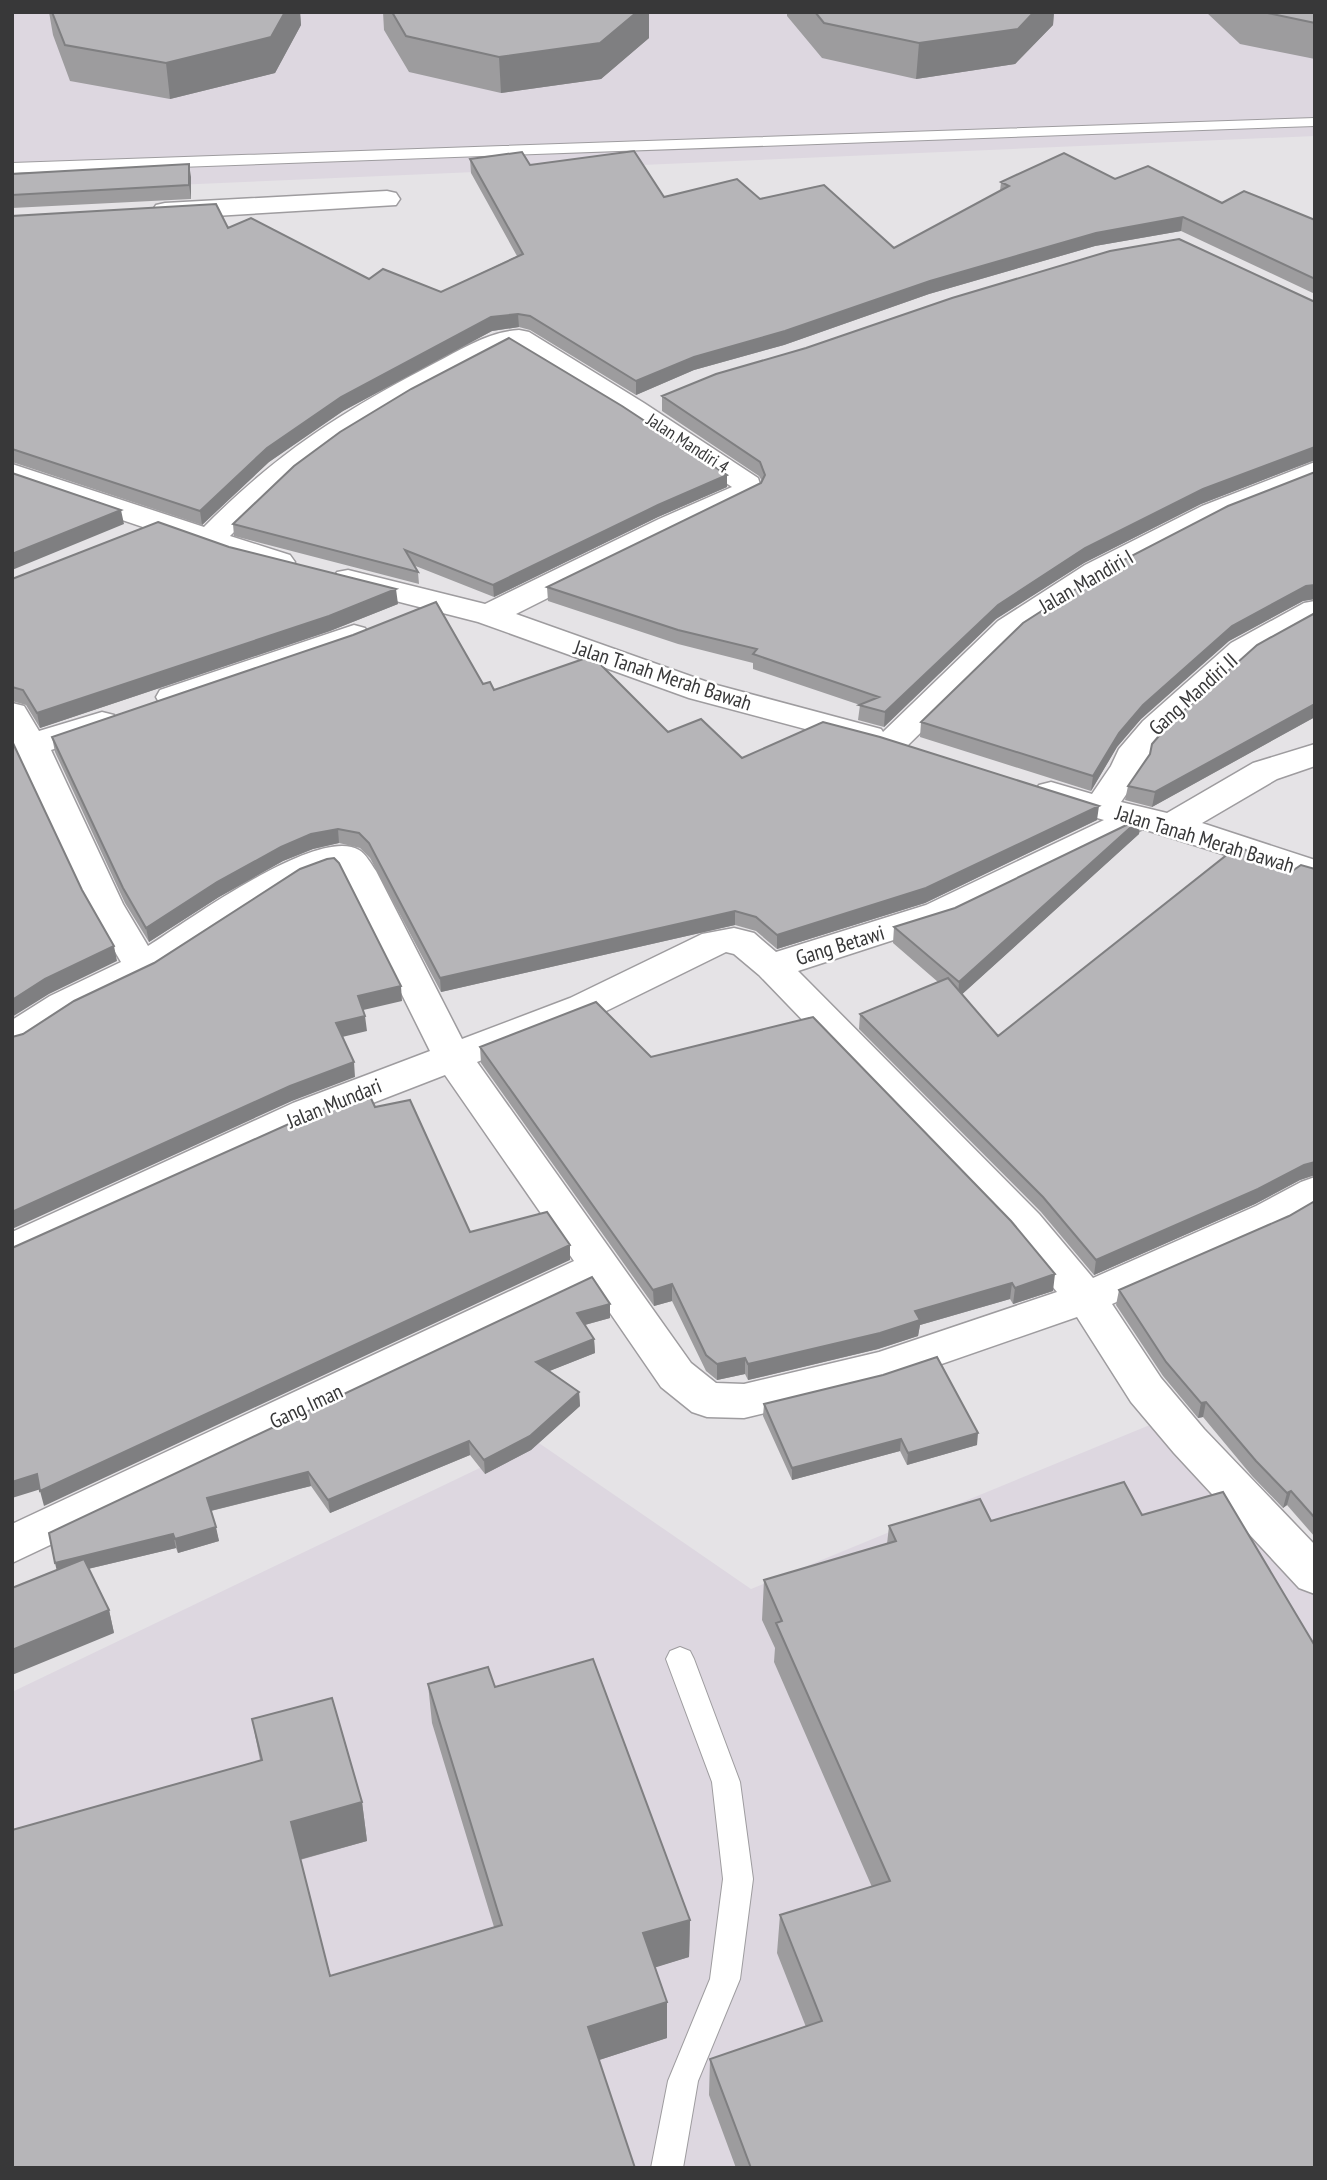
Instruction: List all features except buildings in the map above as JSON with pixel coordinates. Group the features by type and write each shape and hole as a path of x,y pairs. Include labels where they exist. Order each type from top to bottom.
{"street":[{"path":"140,212 387,199"},
{"name":"Jalan Mandiri 4","path":"209,540 271,478 308,449 360,416 503,339 512,337 519,338 646,404 747,484 747,490 489,615"},
{"name":"Jalan Mandiri I","path":"905,746 1009,628 1096,572 1213,512 1315,471"},
{"name":"Jalan Tanah Merah Bawah","path":"12,473 209,540 309,569 489,615 701,691 905,746"},
{"path":"122,539 159,523"},
{"path":"32,745 384,623 437,602"},
{"name":"Gang Mandiri II","path":"1100,808 1128,767 1131,755 1155,728 1242,650 1315,610"},
{"path":"12,713 32,745 105,904 142,967"},
{"name":"Gang Betawi","path":"662,971 731,938 741,940 772,966 939,913 1155,822 1265,771 1315,754"},
{"name":"Jalan Tanah Merah Bawah","path":"1022,783 1315,872"},
{"path":"12,1038 63,1005 142,967 288,874 322,860 346,858 358,871 452,1056 676,1375 706,1400 744,1401 881,1368 1086,1298 1270,1217 1315,1192"},
{"path":"772,966 1025,1225 1086,1298 1146,1390 1189,1441 1315,1575"},
{"name":"Jalan Mundari","path":"12,1249 307,1113 583,1007 662,971"},
{"name":"Gang Iman","path":"12,1545 599,1267"}],"lane":[{"path":"12,168 1315,122"},
{"path":"667,2168 683,2081 725,1979 738,1879 726,1782 680,1659"}],"shaded area":[{"path":"12,12 1315,12 1315,136 12,192"},
{"path":"1179,1413 1315,1590 1315,2168 12,2168 12,1692 536,1441 751,1589"}]}
